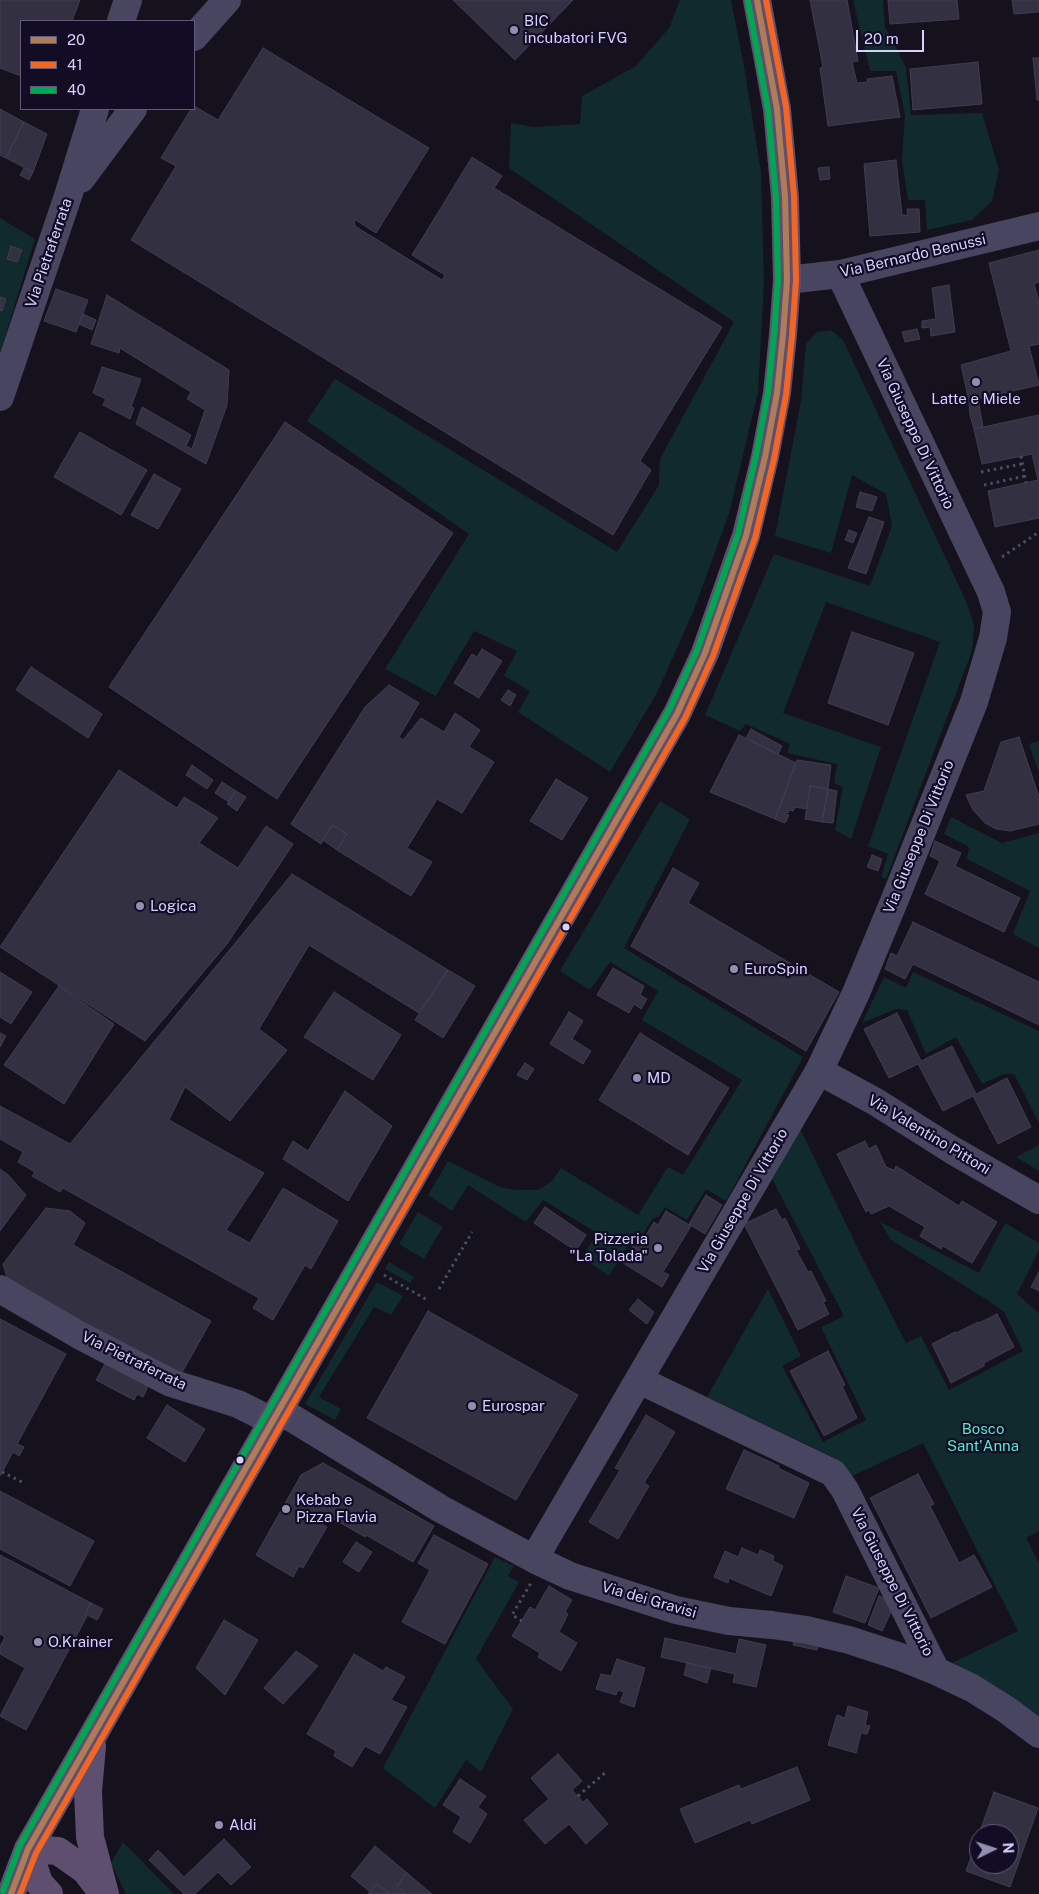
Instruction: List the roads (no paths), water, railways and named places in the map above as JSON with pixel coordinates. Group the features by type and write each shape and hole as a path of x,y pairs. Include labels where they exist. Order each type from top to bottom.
{"main road":[{"path":"10,1894 28,1849 677,714 705,652 743,548 765,457 777,394 784,335 787,280 786,197 777,109 757,0"},
{"path":"93,1734 88,1791 90,1837 104,1894"},
{"path":"0,1884 28,1849"},
{"path":"28,1849 39,1883 49,1894"},
{"path":"28,1849 58,1852 85,1870 104,1894"}],"street":[{"path":"195,36 227,0"},
{"name":"Via Pietraferrata","path":"0,397 68,196 95,110"},
{"path":"68,196 132,110"},
{"name":"Via Bernardo Benussi","path":"787,280 840,274 1039,226"},
{"name":"Via Giuseppe Di Vittorio","path":"538,1561 639,1380 819,1071 856,993 974,702 993,638 997,612 991,592 840,274"},
{"name":"Via Valentino Pittoni","path":"819,1071 876,1102 952,1150 1039,1200"},
{"name":"Via Pietraferrata","path":"0,1290 79,1335 171,1383 276,1416"},
{"name":"Via Giuseppe Di Vittorio","path":"639,1380 834,1473 846,1490 936,1671"},
{"name":"Via dei Gravisi","path":"276,1416 538,1561 570,1576 676,1610 730,1622 772,1625 832,1636 901,1657 972,1688 1008,1710 1039,1734"}],"place":[{"name":"BIC incubatori FVG","path":"514,30"},
{"name":"Latte e Miele","path":"976,382"},
{"name":"Logica","path":"140,906"},
{"name":"EuroSpin","path":"734,969"},
{"name":"MD","path":"637,1078"},
{"name":"Pizzeria \"La Tolada\"","path":"658,1248"},
{"name":"Eurospar","path":"472,1406"},
{"name":"Kebab e Pizza Flavia","path":"286,1509"},
{"name":"O.Krainer","path":"38,1642"},
{"name":"Aldi","path":"219,1825"}],"park label":[{"name":"Bosco Sant'Anna","path":"983,1438"}]}
